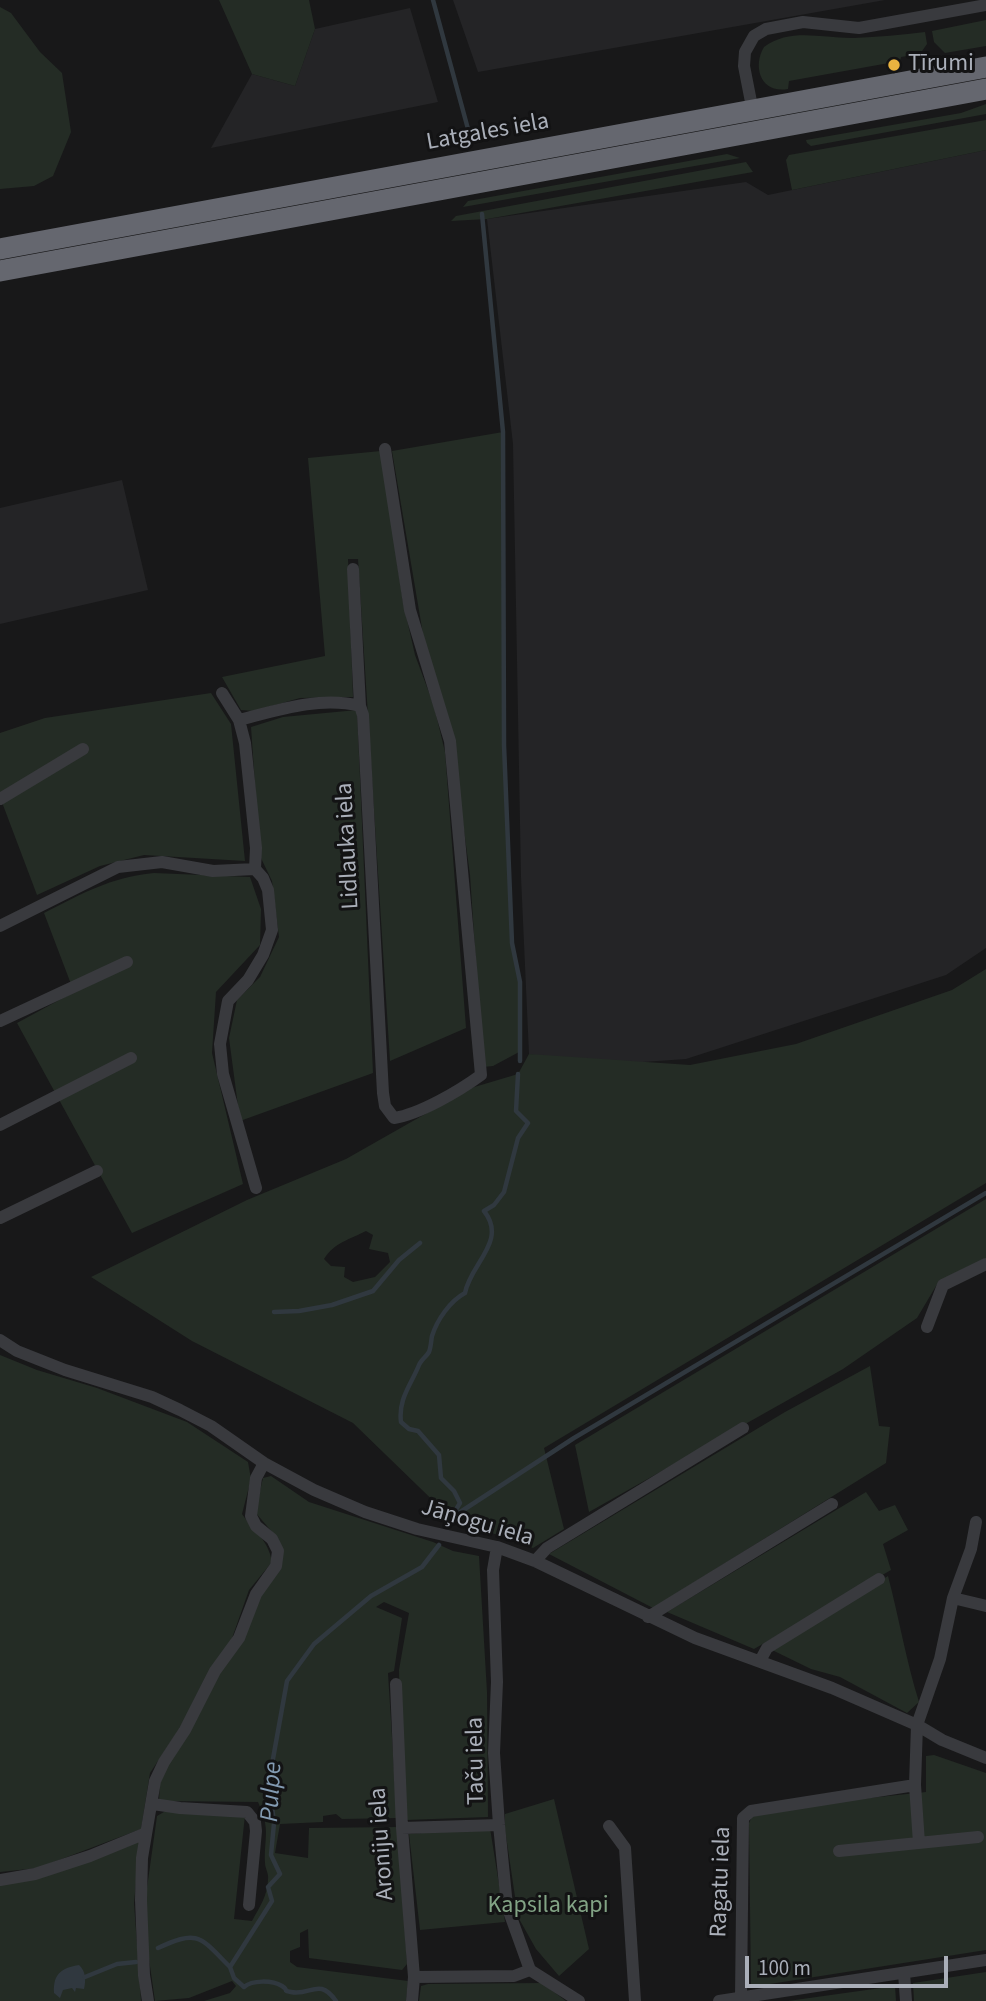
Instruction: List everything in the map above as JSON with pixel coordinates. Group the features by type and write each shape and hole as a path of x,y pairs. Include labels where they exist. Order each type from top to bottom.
{"highway":[{"name":"Latgales iela","path":"0,271 754,122 986,67"},
{"name":"Latgales iela","path":"0,249 754,122 986,89"}],"street":[{"path":"754,122 744,66 745,52 754,36 766,29 803,22 859,28 986,5"},
{"name":"Lidlauka iela","path":"353,569 383,1093 384,1106 394,1118 405,1116 481,1075 450,741 410,610 385,449"},
{"path":"222,693 239,720 245,743 256,848 255,869 268,890 272,930 264,955 228,1001 220,1044 223,1074 256,1188"},
{"path":"239,720 302,704 351,703 360,706"},
{"path":"0,799 83,749"},
{"path":"0,926 118,867 162,862 213,872 255,869"},
{"path":"0,1021 127,962"},
{"path":"0,1125 131,1058"},
{"path":"0,1218 97,1171"},
{"path":"928,1326 943,1285 986,1264"},
{"name":"Jāņogu iela","path":"0,1340 16,1351 180,1410 211,1426 264,1463 314,1490 378,1517 417,1529 497,1547 535,1561 695,1638 832,1688 986,1758"},
{"path":"535,1561 547,1548 743,1428"},
{"path":"148,2001 141,1900 142,1858 155,1781 215,1671 239,1638 256,1594 276,1566 278,1551 272,1539 257,1526 251,1516 256,1478 264,1463"},
{"path":"648,1616 832,1504"},
{"path":"919,1843 915,1785 917,1725 940,1659 953,1598 971,1549 976,1522"},
{"name":"Taču iela","path":"497,1547 494,1570 497,1682 494,1754 499,1825 508,1906 530,1970"},
{"path":"760,1661 767,1648 879,1579"},
{"path":"953,1598 986,1606"},
{"name":"Aroniju iela","path":"396,1684 402,1828 414,1978 412,2001"},
{"name":"Ragatu iela","path":"741,1997 743,1818 751,1811 915,1785"},
{"path":"153,1804 247,1812 252,1815 256,1831 249,1905"},
{"path":"402,1828 499,1825"},
{"path":"609,1826 625,1848 635,2001"},
{"path":"0,1880 35,1874 90,1856 146,1833"},
{"path":"839,1851 978,1837"},
{"path":"719,2001 986,1960"},
{"path":"414,1978 514,1976 530,1970 579,2001"},
{"path":"904,1973 906,2001"}],"shaded area":[{"path":"453,0 885,0 478,72"},
{"path":"410,8 438,102 211,148 252,74 295,86 315,29"},
{"path":"986,150 986,948 946,975 686,1059 600,1065 529,1054 521,877 513,444 487,219 746,182 768,195"},
{"path":"122,480 148,590 0,624 0,508"},
{"path":"79,1965 85,1976 84,1989 76,1988 75,1992 72,1988 63,1990 60,1998 54,1993 57,1976 63,1970"}],"green space":[{"path":"219,0 309,0 315,29 295,86 252,74"},
{"path":"0,7 11,13 40,52 62,73 71,132 53,176 34,186 0,189"},
{"path":"986,20 986,46 945,53 934,42 932,31"},
{"path":"925,32 927,44 920,54 901,57 900,61 789,81 788,89 771,87 765,83 759,70 760,55 764,47 785,37 808,35 854,38"},
{"path":"986,104 986,114 811,146 806,140 961,113"},
{"path":"986,120 986,150 792,190 786,160 789,155"},
{"path":"727,154 740,158 463,207 468,201"},
{"path":"746,162 753,172 487,219 451,221 456,216"},
{"path":"503,432 504,745 512,943 520,982 521,1051 493,1066 483,1067 470,875 450,725 424,640 392,451"},
{"path":"381,451 403,602 415,655 434,706 445,752 466,1028 390,1061 358,559 348,559 353,697 300,698 254,711 241,710 222,677 325,656 308,458"},
{"path":"211,693 231,724 245,861 144,855 100,866 37,895 0,797 0,733 45,718"},
{"path":"357,710 373,1073 240,1121 229,1038 237,1000 260,977 279,937 272,881 260,856 251,727 283,717"},
{"path":"154,873 250,877 261,909 260,945 216,992 212,1053 243,1184 132,1233 17,1023 74,992 44,913 110,883"},
{"path":"986,969 986,1183 544,1448 564,1529 533,1548 451,1518 353,1423 192,1341 91,1277 247,1200 346,1159 471,1088 518,1074 529,1054 690,1065 796,1044 952,990","holes":["366,1231 373,1235 369,1249 388,1253 390,1262 375,1277 353,1282 344,1277 345,1267 331,1266 324,1259 348,1239"]},
{"path":"986,1199 986,1258 939,1281 917,1318 843,1369 589,1512 575,1445"},
{"path":"0,1355 187,1422 248,1462 251,1479 242,1514 264,1542 272,1562 249,1590 231,1641 150,1773 141,1829 38,1868 0,1872"},
{"path":"870,1366 879,1426 890,1427 886,1463 653,1608 549,1554 785,1412"},
{"path":"271,1476 309,1502 453,1551 479,1556 487,1692 488,1817 406,1820 399,1670 409,1613 384,1602 376,1607 402,1618 394,1671 388,1673 397,1818 342,1819 336,1814 323,1816 323,1822 280,1824 275,1853 308,1858 309,1828 398,1827 407,1964 402,1970 309,1958 308,1929 300,1933 300,1947 290,1951 290,1962 297,1967 408,1981 406,2001 204,2001 230,1993 236,1986 232,1981 189,1998 155,2001 148,1952 146,1895 157,1816 169,1809 245,1815 234,1919 252,1921 266,1890 266,1827 258,1802 159,1801 160,1783 168,1764 218,1674 245,1633 279,1540 255,1512 263,1478"},
{"path":"866,1492 879,1511 895,1505 908,1530 883,1544 891,1570 754,1649 667,1612"},
{"path":"888,1576 919,1702 907,1713 840,1677 811,1669 770,1649"},
{"path":"934,1755 986,1773 986,1950 751,1987 749,1823 755,1810 926,1792 926,1756"},
{"name":"Kapsila kapi","path":"554,1799 589,1949 559,1976 536,1949 518,1917 505,1829 505,1814"},
{"path":"490,1828 505,1922 420,1930 409,1834"},
{"path":"140,1841 134,1903 141,2001 0,2001 0,1885"},
{"path":"986,1972 986,2001 914,2001 913,1983"},
{"path":"542,1983 566,2001 419,2001 421,1986 428,1984"},
{"path":"895,1986 896,2001 788,2001"}],"waterway":[{"path":"433,0 468,129"},
{"path":"482,214 503,432 504,745 512,943 520,982 520,1061"},
{"path":"452,1516 460,1503 454,1491 441,1478 439,1455 418,1431 409,1429 401,1422 401,1406 420,1363 429,1352 437,1324 449,1306 465,1293 468,1282 490,1242 492,1232 484,1211 494,1205 504,1192 518,1138 528,1123 516,1111 518,1074"},
{"path":"450,1522 451,1518 574,1438 986,1193"},
{"path":"274,1312 332,1305 373,1291 399,1260 420,1243"},
{"name":"Pulpe","path":"336,2001 325,1990 320,1989 298,1993 286,1991 278,1984 262,1982 244,1987 234,1978 230,1967 272,1901 268,1887 280,1874 271,1855 274,1823 269,1781 287,1681 314,1644 371,1596 422,1567 439,1545"},
{"path":"158,1948 182,1939 198,1939 230,1967"},
{"path":"85,1977 117,1964 136,1962"}],"place":[{"name":"Tīrumi","path":"894,65"}]}
